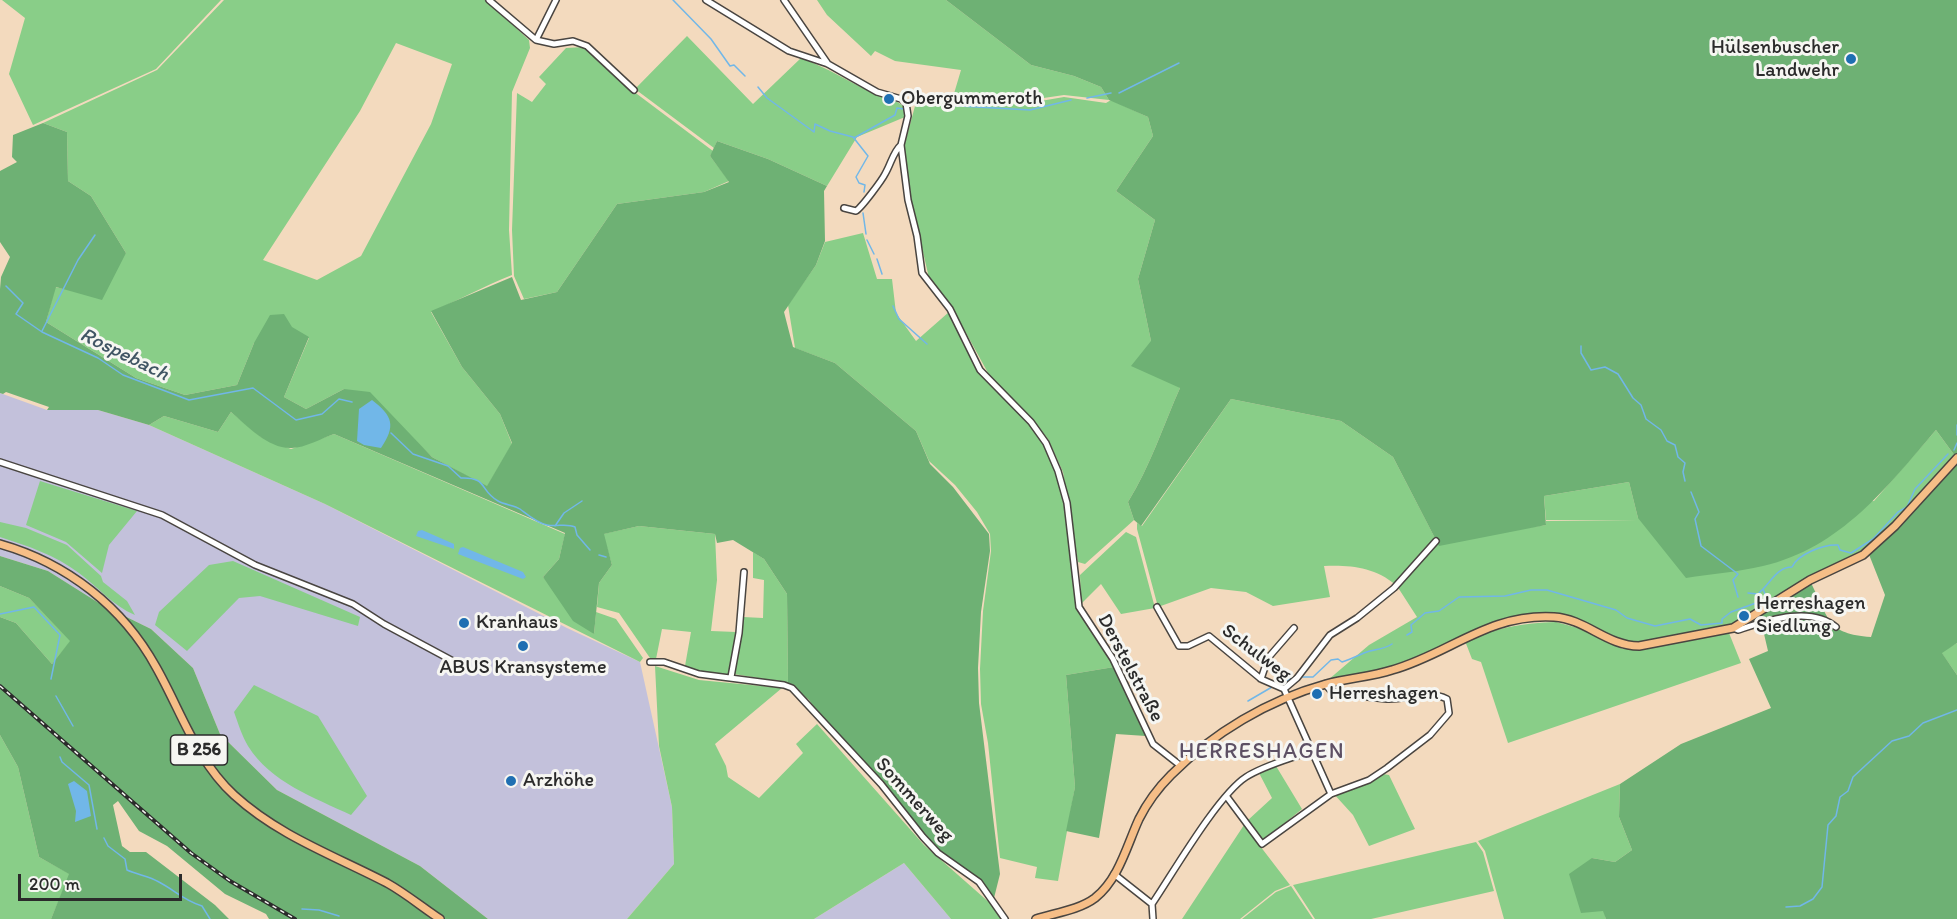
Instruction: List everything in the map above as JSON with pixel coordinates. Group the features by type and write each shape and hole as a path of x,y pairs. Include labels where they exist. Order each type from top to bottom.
{"main road":[{"path":"1036,919 1054,916 1095,897 1114,874 1148,804 1181,766 1226,729 1288,698 1324,684 1392,670 1490,626 1523,619 1555,617 1580,624 1624,646 1639,646 1733,628 1748,621 1810,580 1863,555 1895,526 1957,458"},
{"name":"B 256","path":"0,544 18,549 52,565 88,587 122,616 156,666 189,736 209,767 232,794 270,825 317,851 388,884 440,919"}],"street":[{"path":"489,0 536,40 554,44 580,43 634,90"},
{"path":"536,40 556,0"},
{"path":"706,0 789,51 828,64 877,92 901,99 906,103 908,116 901,145 897,148 885,176 874,186 856,211 844,208"},
{"path":"784,0 828,64"},
{"name":"Derstelstraße","path":"901,145 908,200 917,236 922,273 950,309 980,370 1031,422 1046,443 1064,489 1079,607 1122,676 1153,744 1181,766"},
{"path":"0,462 162,515 230,553 353,604 384,624 466,668"},
{"path":"1284,690 1297,678 1330,635 1357,618 1394,588 1436,541"},
{"path":"650,662 664,662 699,674 731,677 739,633 744,572"},
{"name":"Schulweg","path":"1157,608 1179,646 1188,646 1209,636 1261,679 1284,690 1330,794"},
{"path":"1733,628 1738,630 1785,617 1822,618 1836,627"},
{"path":"1261,679 1268,658 1294,628"},
{"name":"Sommerweg","path":"731,677 784,685 802,697 831,733 881,784 922,837 938,853 979,882 1005,919"},
{"path":"1227,797 1262,844 1330,794 1370,780 1416,748 1449,713 1447,699 1441,696 1425,695 1390,700 1331,691 1324,684"},
{"path":"1154,919 1152,904 1240,782 1257,771 1311,751"},
{"path":"1114,874 1152,904"}],"shaded area":[{"path":"0,393 47,410 98,410 149,425 325,504 567,628 640,662 672,807 674,864 627,919 488,919 420,866 277,790 220,734 193,668 151,629 102,605 48,571 0,556"},
{"path":"904,863 951,919 814,919"}],"green space":[{"path":"2,0 221,0 156,69 33,125 9,74 25,18"},
{"path":"224,0 486,0 529,40 530,48 512,92 509,230 512,275 431,312 462,367 500,414 512,444 487,487 432,457 410,436 344,389 306,409 284,397 309,338 254,343 237,385 185,395 136,378 46,322 55,287 65,289 126,253 91,196 68,181 67,132 43,123 157,70","holes":["396,43 452,64 431,124 361,256 317,280 263,260 360,111"]},
{"path":"817,0 946,0 1031,65 1074,76 1101,87 1109,100 1064,95 1023,101 953,97 961,70 895,61 875,51 871,56 827,15"},
{"path":"946,0 1957,0 1957,453 1955,456 1936,430 1860,513 1816,545 1791,557 1763,566 1686,578 1638,518 1629,482 1544,496 1546,525 1439,546 1393,457 1341,421 1231,399 1141,526 1134,520 1128,502 1150,461 1180,388 1131,366 1151,341 1138,279 1155,220 1116,191 1153,136 1148,117 1109,100 1101,87 1074,76 1031,65"},
{"path":"687,36 753,104 801,58 879,96 898,102 905,108 905,117 857,137 827,186 768,159 717,141 714,148 635,89"},
{"path":"584,47 633,91 713,151 710,156 729,181 704,192 617,204 557,292 524,299 514,276 512,230 517,93 532,102 546,84 539,77 566,48"},
{"path":"1064,97 1106,103 1111,100 1148,117 1153,136 1116,191 1155,220 1138,279 1151,341 1180,388 1150,461 1128,502 1134,520 1085,564 1078,562 1063,472 1048,439 1032,419 993,382 955,313 929,278 911,200 904,147 915,106 922,101 1023,104"},
{"path":"43,123 67,132 68,181 91,196 126,253 102,300 56,287 46,322 136,378 185,395 237,385 254,343 270,315 284,314 292,327 309,337 284,397 306,409 344,389 370,392 432,457 487,486 512,443 500,414 462,367 431,311 512,277 521,300 557,292 617,204 704,192 729,182 710,156 717,141 768,159 827,186 824,191 825,241 816,265 784,312 793,347 835,363 916,431 930,464 953,487 989,534 990,551 981,612 978,668 979,703 1000,874 994,898 932,845 833,733 809,700 788,683 787,594 764,559 733,540 717,543 715,534 639,526 604,534 612,565 599,583 594,634 573,621 543,577 559,559 565,533 334,434 301,447 290,448 266,440 231,412 218,432 164,416 149,425 98,410 47,410 49,407 6,392 0,393 0,289 1,277 10,257 0,242 0,171 17,162 12,157 13,135"},
{"path":"863,233 877,279 892,279 896,313 916,341 949,312 978,371 1033,428 1045,446 1056,472 1064,503 1077,608 1114,667 1066,675 1075,787 1058,881 1035,878 1037,867 1000,858 988,743 981,704 983,611 991,551 990,534 977,512 955,485 929,461 916,431 835,363 795,348 788,305 816,265 825,242"},
{"path":"1231,399 1341,421 1393,457 1436,540 1396,585 1379,574 1362,568 1324,566 1330,597 1273,606 1246,592 1211,588 1158,607 1137,523 1142,526"},
{"path":"231,412 261,437 291,449 334,434 565,534 559,559 543,577 594,634 596,612 616,619 643,658 640,662 325,504 149,425 164,416 218,432"},
{"path":"1936,430 1955,456 1892,526 1867,550 1808,577 1762,609 1730,626 1632,644 1565,615 1532,615 1490,625 1391,667 1328,680 1369,645 1417,617 1397,586 1436,541 1546,525 1546,521 1637,521 1546,520 1544,496 1629,482 1638,518 1874,501"},
{"path":"1957,458 1957,643 1942,653 1957,675 1957,919 1606,919 1603,911 1581,913 1569,874 1592,858 1615,862 1632,850 1619,817 1620,784 1681,744 1771,708 1749,659 1768,651 1761,621 1750,623 1811,583 1826,615 1837,628 1871,637 1885,595 1868,552"},
{"path":"40,481 137,511 109,545 102,573 66,542 26,525"},
{"path":"0,522 26,528 67,545 101,576 103,582 127,601 135,615 120,607 79,573 60,561 0,537"},
{"path":"639,526 715,534 717,580 711,631 736,632 729,675 698,672 685,666 691,632 662,629 656,659 650,658 619,613 597,607 599,583 612,565 603,534"},
{"path":"1126,532 1136,537 1155,608 1121,614 1101,584 1081,604 1080,575"},
{"path":"753,552 764,559 787,594 788,683 734,674 743,617 763,618 764,580 753,578"},
{"path":"0,556 48,571 102,605 151,629 193,668 220,734 277,790 420,866 488,919 269,919 266,914 225,894 167,846 139,831 118,801 113,805 122,846 130,852 146,852 215,905 229,919 51,919 69,874 39,857 18,767 0,735 0,617 16,623 52,664 70,641 29,598 0,586"},
{"path":"233,561 360,617 358,626 260,596 239,598 187,651 155,625 159,612 209,565"},
{"path":"0,586 29,598 71,641 52,664 16,623 0,617"},
{"path":"1556,622 1578,628 1623,649 1729,633 1741,663 1508,743 1481,662 1472,659 1465,641 1509,627"},
{"path":"1957,643 1957,675 1941,652"},
{"path":"655,666 699,680 782,688 715,744 726,766 728,777 759,798 803,753 796,744 817,724 924,845 991,904 1001,919 951,919 904,863 814,919 627,919 674,864 672,807 659,746"},
{"path":"1114,667 1146,736 1116,734 1099,838 1066,831 1075,787 1066,675"},
{"path":"254,685 318,716 367,796 351,815 294,788 268,770 257,759 246,742 234,712"},
{"path":"0,735 18,767 39,857 70,874 51,919 0,919"},
{"path":"1276,766 1302,809 1263,841 1247,821 1272,798 1259,773"},
{"path":"1383,774 1389,775 1415,829 1369,846 1353,815 1333,793 1371,782"},
{"path":"1620,784 1619,817 1632,850 1615,862 1592,858 1606,919 1504,919 1485,851 1478,841"},
{"path":"1244,825 1290,885 1275,891 1240,919 1182,919"},
{"path":"1476,842 1483,852 1494,891 1371,919 1315,919 1293,885"},
{"path":"1291,886 1313,919 1242,919 1276,892"}],"water":[{"path":"372,400 384,411 390,422 389,433 381,448 364,445 357,441 359,409"},
{"path":"422,530 454,544 454,549 416,536 418,531"},
{"path":"463,547 523,572 526,577 523,579 458,554 460,548"},
{"path":"74,781 87,791 91,816 75,822 76,811 68,784"}],"waterway":[{"path":"673,0 711,39 730,66 734,65 745,76"},
{"path":"1119,93 1179,63"},
{"path":"758,87 767,98 814,132 815,124 853,137 868,156 856,177 859,183 865,185 864,192"},
{"path":"1087,98 1111,93"},
{"path":"923,104 1030,110 1071,100"},
{"path":"854,138 895,115 897,108 904,109"},
{"path":"863,213 866,234"},
{"path":"42,331 78,260 95,235"},
{"path":"867,240 874,254"},
{"path":"877,259 882,274"},
{"name":"Rospebach","path":"6,286 23,303 16,314 42,332 98,358 123,375 189,400 253,388 296,420 322,414 339,399 352,402"},
{"path":"893,306 899,319 927,344"},
{"path":"1581,346 1581,353 1591,370 1605,367 1618,374 1633,398 1641,405 1646,419 1661,430 1667,441 1675,445 1678,457 1685,463 1683,472 1685,481"},
{"path":"1957,425 1957,435"},
{"name":"Rospebach","path":"391,433 413,454 448,466 461,478 470,478 480,482 498,501 518,508 547,525 575,527 577,535 590,550"},
{"path":"1954,450 1957,443"},
{"path":"1407,635 1412,632 1411,625 1425,613 1439,611 1459,597 1505,596 1531,590 1547,590 1616,610 1627,618 1655,626 1690,619 1701,625 1722,623 1722,619 1731,612 1767,599 1763,589 1779,572 1792,567 1806,554 1832,545 1838,545 1840,550 1851,553 1873,539 1898,512 1907,507 1915,489 1948,454"},
{"path":"1691,492 1699,512 1695,519 1701,546 1738,574 1733,580 1738,597"},
{"path":"555,526 564,513 582,501"},
{"name":"Rospebach","path":"599,555 606,557"},
{"path":"1748,593 1758,594 1763,589"},
{"path":"0,614 34,607 60,635 51,679"},
{"path":"1301,677 1313,677 1331,660 1338,659 1342,662 1392,644"},
{"path":"1279,683 1293,678"},
{"path":"1248,701 1272,687"},
{"path":"56,696 73,726"},
{"path":"1786,907 1800,906 1813,899 1822,887 1828,825 1836,816 1840,797 1848,791 1853,777 1892,741 1909,736 1923,723 1957,710"},
{"path":"60,757 62,762 89,785 97,829"},
{"path":"104,838 108,846 125,859 127,870 155,880 202,906 210,919"},
{"path":"302,909 319,910 339,916"}],"railway":[{"path":"0,686 191,853 230,881 295,919"}],"place":[{"name":"Hülsenbuscher Landwehr","path":"1851,59"},
{"name":"Obergummeroth","path":"889,99"},
{"name":"Herreshagen Siedlung","path":"1744,616"},
{"name":"Kranhaus","path":"464,623"},
{"name":"ABUS Kransysteme","path":"523,646"},
{"name":"Herreshagen","path":"1317,694"},
{"name":"Arzhöhe","path":"511,781"}],"district":[{"name":"HERRESHAGEN","path":"1262,752"}]}
